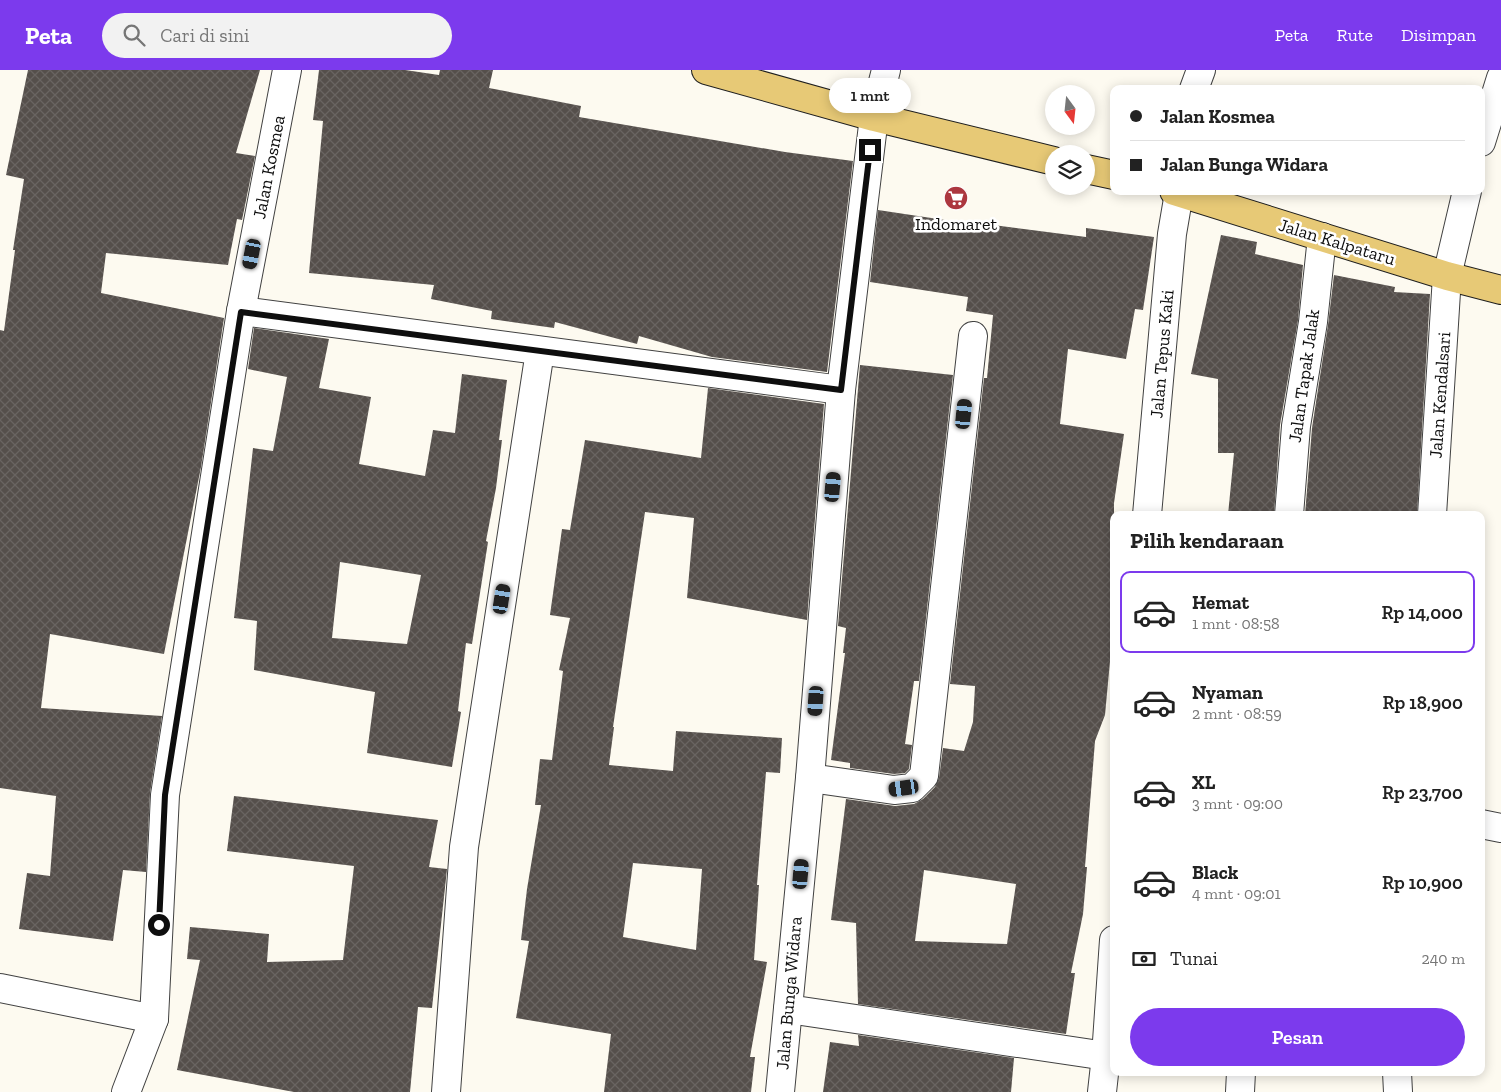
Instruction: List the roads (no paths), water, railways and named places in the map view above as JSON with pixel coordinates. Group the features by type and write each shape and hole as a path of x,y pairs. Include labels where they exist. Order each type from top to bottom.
{"main road":[{"path":"706,70 874,117 1045,159"},
{"path":"1095,171 1110,174"},
{"name":"Jalan Kalpataru","path":"1186,195 1447,276 1501,290"}],"street":[{"name":"Jalan Kosmea","path":"126,1092 154,1018 165,795 241,312 287,70"},
{"name":"Jalan Bunga Widara","path":"780,1092 810,778 841,390 874,117 886,70"},
{"path":"1195,85 1201,70"},
{"path":"1485,129 1501,78"},
{"name":"Jalan Tepus Kaki","path":"1147,511 1176,195"},
{"name":"Jalan Kendalsari","path":"1432,511 1447,276 1466,195"},
{"name":"Jalan Tapak Jalak","path":"1288,511 1296,426 1313,322 1322,237"},
{"path":"241,312 841,390"},
{"path":"810,778 894,790 912,788 924,776 973,336"},
{"path":"446,1092 464,847 540,351"},
{"path":"1485,825 1501,828"},
{"path":"0,988 154,1018"},
{"path":"1102,1092 1110,998"},
{"path":"788,1010 1106,1056"},
{"path":"1240,1092 1241,1076"},
{"path":"1397,1076 1398,1092"}],"place":[{"name":"Indomaret","path":"956,198"}]}
